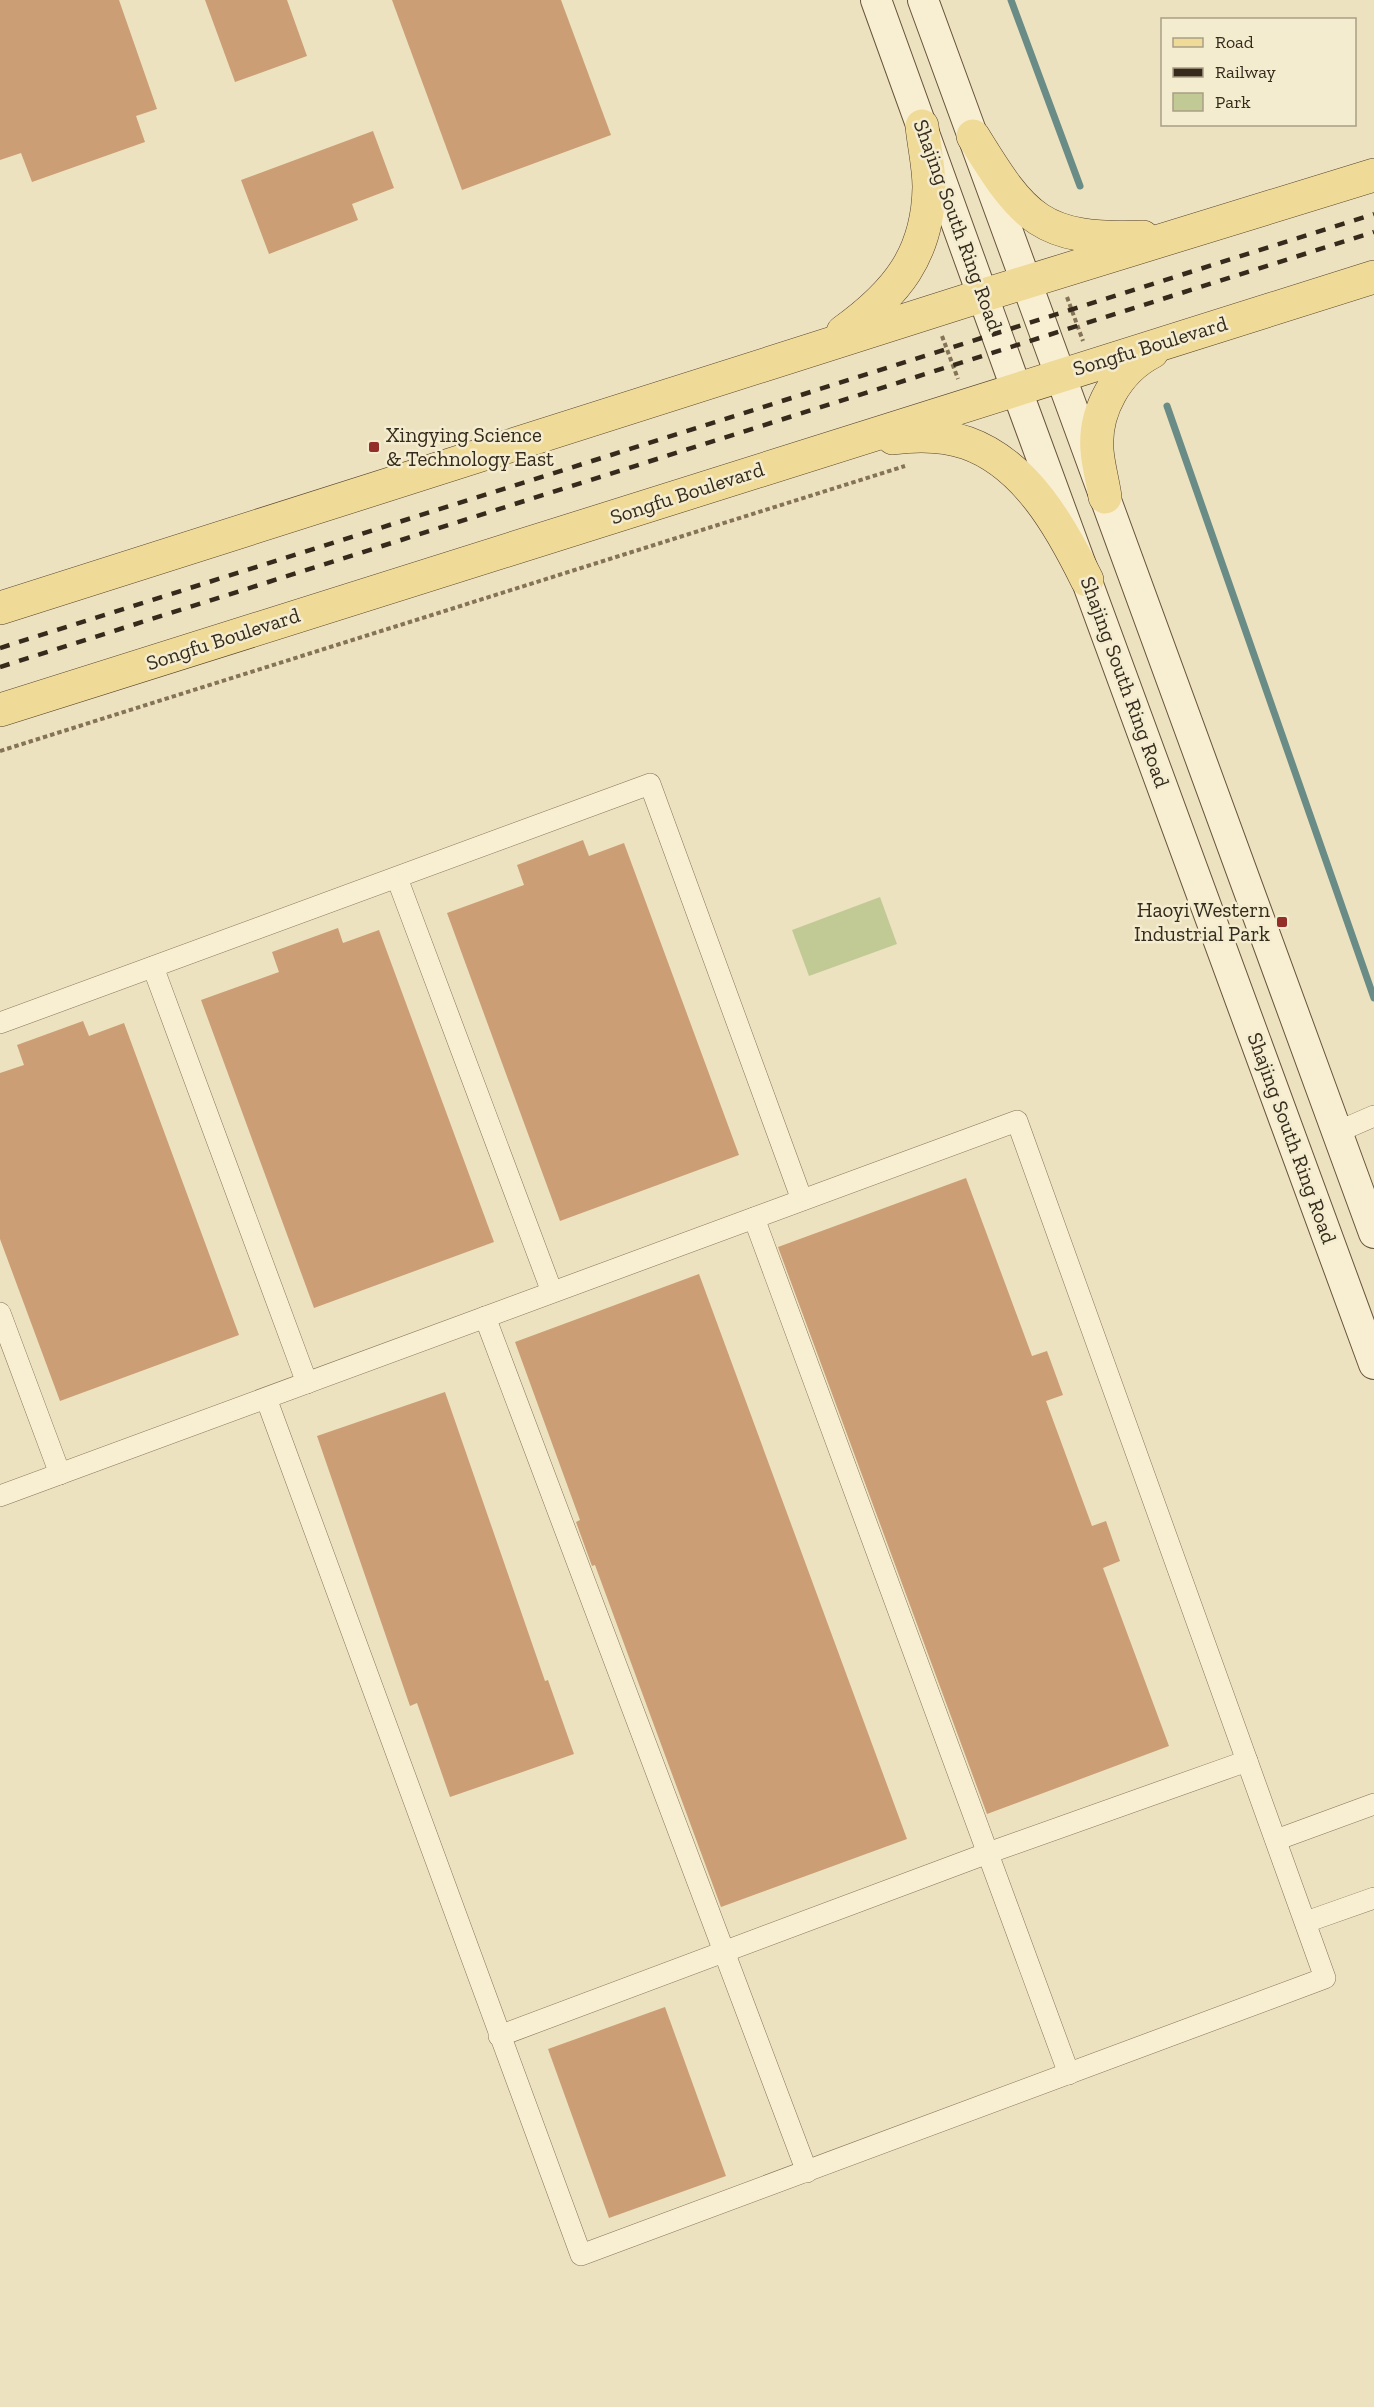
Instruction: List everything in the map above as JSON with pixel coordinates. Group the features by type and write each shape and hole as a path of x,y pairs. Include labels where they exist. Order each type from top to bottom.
{"main road":[{"name":"Shajing South Ring Road","path":"876,0 1374,1364"},
{"path":"923,0 1374,1233"},
{"path":"823,346 868,315 908,271 914,259 922,235 929,187 922,126"},
{"path":"973,136 1018,204 1051,226 1073,234 1118,238 1187,233"},
{"path":"0,608 823,346 1374,175"},
{"name":"Songfu Boulevard","path":"0,710 1060,374 1374,277"},
{"path":"1106,497 1097,450 1101,413 1110,394 1120,377 1139,359 1182,337"},
{"path":"846,442 912,436 943,438 967,443 986,453 1007,468 1042,501 1066,538 1087,580"}],"street":[{"path":"0,1023 650,784 802,1200"},
{"path":"397,878 552,1292"},
{"path":"153,967 307,1383"},
{"path":"1337,1132 1374,1116"},
{"path":"0,1496 1017,1121 1325,1978 581,2256 266,1398"},
{"path":"754,1218 1069,2074"},
{"path":"0,1313 60,1474"},
{"path":"485,1317 807,2172"},
{"path":"499,2036 988,1853 1247,1761"},
{"path":"1276,1840 1374,1804"},
{"path":"1306,1922 1374,1898"}],"path":[{"path":"1064,288 1085,344"},
{"path":"942,336 960,386"},
{"path":"0,751 912,464"}],"green space":[{"path":"880,897 897,944 809,976 792,930"}],"building":[{"path":"0,0 119,0 157,109 136,116 145,142 32,182 21,153 0,160"},
{"path":"205,0 287,0 307,56 235,82"},
{"path":"392,0 561,0 611,135 462,190"},
{"path":"373,131 394,188 352,204 358,220 269,254 241,180"},
{"path":"583,840 589,856 624,843 739,1155 560,1221 447,913 524,885 517,865"},
{"path":"338,928 343,943 379,930 494,1242 314,1308 201,1000 279,972 272,952"},
{"path":"83,1021 89,1036 124,1023 239,1335 60,1401 0,1239 0,1073 24,1065 17,1045"},
{"path":"966,1178 1032,1356 1047,1351 1063,1395 1046,1401 1092,1526 1106,1521 1120,1561 1103,1568 1169,1746 987,1814 778,1247"},
{"path":"699,1274 907,1839 721,1907 595,1565 592,1566 576,1522 580,1520 515,1342"},
{"path":"445,1392 545,1681 548,1680 574,1754 450,1797 417,1703 410,1706 317,1436"},
{"path":"665,2007 726,2176 609,2218 548,2049"}],"waterway":[{"path":"1011,0 1080,186"},
{"path":"1167,406 1374,998"}],"railway":[{"path":"0,648 1374,214"},
{"path":"0,667 1374,232"}],"place":[{"name":"Xingying Science & Technology East","path":"374,447"},
{"name":"Haoyi Western Industrial Park","path":"1282,922"}]}
